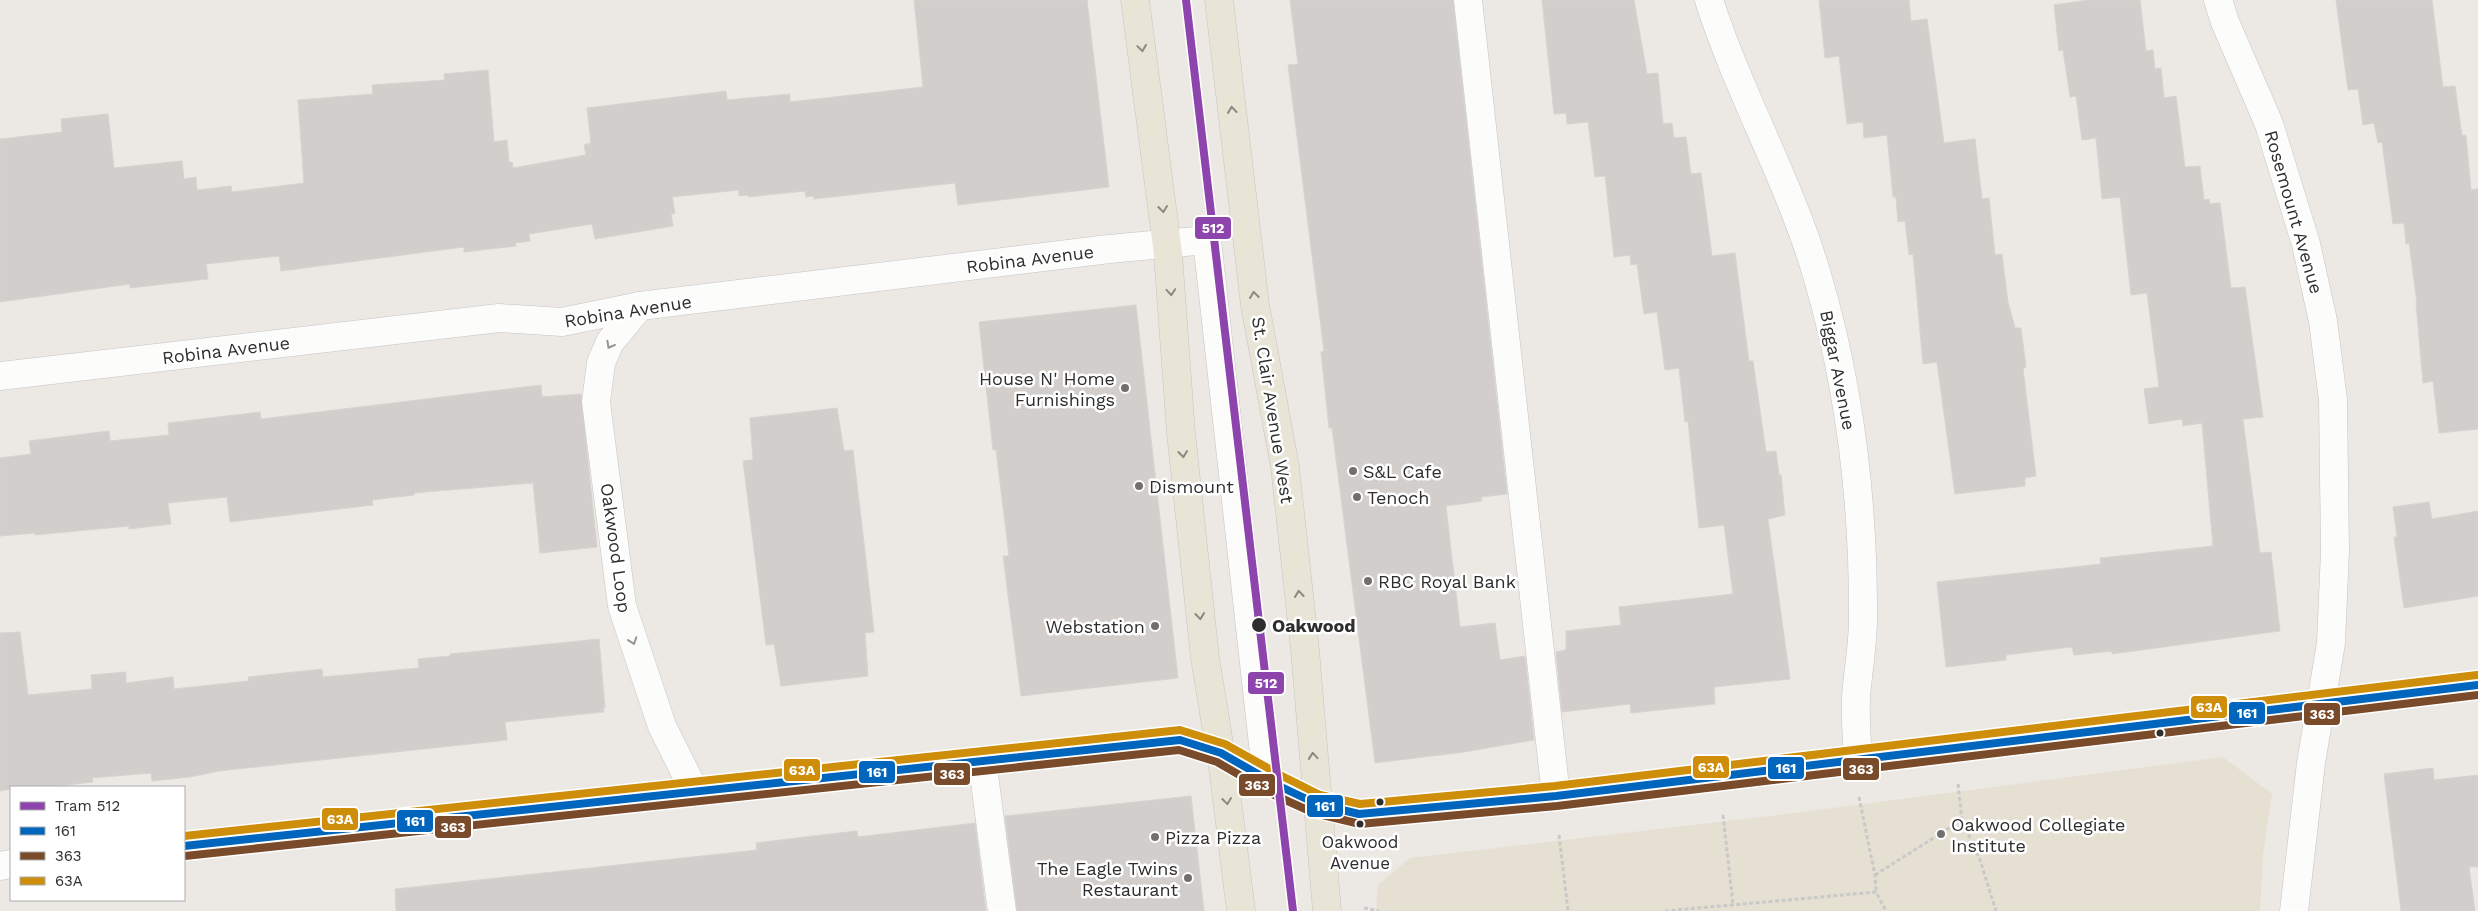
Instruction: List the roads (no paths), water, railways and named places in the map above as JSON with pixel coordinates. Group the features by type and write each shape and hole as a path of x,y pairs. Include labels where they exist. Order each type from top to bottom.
{"main road":[{"path":"1135,0 1167,244 1181,434 1205,658 1221,752 1241,911"},
{"name":"St. Clair Avenue West","path":"1219,0 1255,305 1285,466 1305,650 1317,804 1328,911"}],"street":[{"path":"1468,0 1553,751 1556,796"},
{"name":"Biggar Avenue","path":"1709,0 1720,35 1793,202 1818,276 1836,352 1851,435 1859,517 1864,612 1856,700 1858,761"},
{"name":"Rosemount Avenue","path":"2218,0 2225,22 2268,124 2306,244 2323,320 2333,400 2335,551 2331,643 2311,764 2294,911"},
{"name":"Robina Avenue","path":"0,376 499,318 562,322 640,306 1208,240 1268,780"},
{"name":"Oakwood Loop","path":"640,306 610,342 601,363 596,402 622,606 662,726 694,790"},
{"path":"185,846 694,790 1180,740 1221,752 1268,780 1317,804 1359,814 1556,796 2478,685"},
{"path":"982,760 1002,911"}],"tram line":[{"name":"512","path":"1186,0 1293,911"}],"place":[{"name":"House N' Home Furnishings","path":"1125,388"},
{"name":"S&L Cafe","path":"1353,471"},
{"name":"Dismount","path":"1139,486"},
{"name":"Tenoch","path":"1357,497"},
{"name":"RBC Royal Bank","path":"1368,581"},
{"name":"Oakwood","path":"1259,625"},
{"name":"Webstation","path":"1155,626"},
{"name":"Oakwood Avenue","path":"1360,824"},
{"name":"Oakwood Collegiate Institute","path":"1941,834"},
{"name":"Pizza Pizza","path":"1155,837"},
{"name":"The Eagle Twins Restaurant","path":"1188,878"}]}
